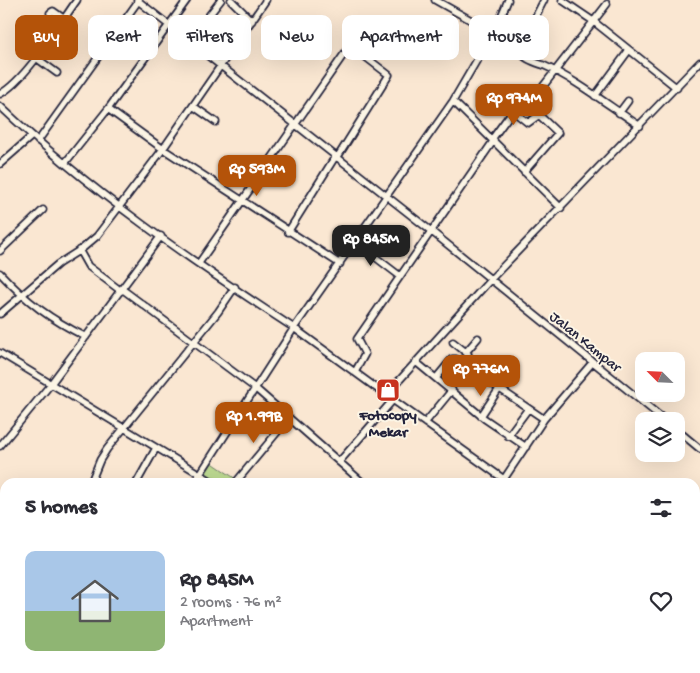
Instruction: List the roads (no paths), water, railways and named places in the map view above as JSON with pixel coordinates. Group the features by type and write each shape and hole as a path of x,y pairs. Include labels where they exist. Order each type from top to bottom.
{"street":[{"path":"66,15 76,0"},
{"path":"38,141 138,0"},
{"name":"Jalan Kampar","path":"138,0 168,24"},
{"path":"176,15 187,0"},
{"path":"209,15 220,0"},
{"path":"231,0 252,21"},
{"path":"0,314 20,294 97,236 122,206 163,149 266,0"},
{"path":"435,0 469,19"},
{"path":"446,6 450,0"},
{"path":"500,15 508,0"},
{"path":"544,0 519,49 532,62 554,72 595,96 640,126"},
{"path":"562,0 593,21 677,88"},
{"path":"541,89 607,4"},
{"path":"50,13 53,11 59,15"},
{"path":"65,163 108,109 168,26"},
{"path":"595,96 630,50"},
{"path":"199,262 342,57"},
{"path":"0,94 12,85 33,60"},
{"path":"39,60 57,73"},
{"name":"Jalan Kampar","path":"214,60 294,126 431,231 655,412"},
{"path":"288,232 389,75 370,60"},
{"path":"198,478 294,328 453,101 476,60"},
{"path":"386,395 491,279 700,62"},
{"path":"453,101 561,208"},
{"path":"620,113 628,101"},
{"path":"355,372 365,354 358,339 520,102"},
{"path":"0,106 32,136 100,192 294,328 499,478"},
{"path":"193,106 216,122"},
{"path":"108,109 163,149 340,264"},
{"path":"513,111 528,123 539,115 558,132 524,172"},
{"path":"0,164 32,136"},
{"path":"0,250 43,210"},
{"path":"0,446 50,385 161,236"},
{"path":"353,245 367,251 400,276"},
{"path":"81,249 88,266 193,340 255,388 357,478"},
{"path":"0,273 20,294 56,322 86,337"},
{"path":"92,478 107,449 124,430 193,340 218,312 235,287"},
{"path":"466,352 478,338"},
{"path":"453,342 466,352 467,358 463,364"},
{"path":"0,353 206,478"},
{"path":"437,377 452,359 463,364 544,420"},
{"path":"416,362 437,377 481,416 526,447"},
{"path":"505,478 544,420 592,362"},
{"path":"481,416 499,389"},
{"path":"425,423 452,390"},
{"path":"339,462 393,400"},
{"path":"508,436 528,409"},
{"path":"239,478 289,418"},
{"path":"685,436 700,449"},
{"path":"138,478 156,448"}],"place":[{"name":"Fotocopy Mekar","path":"388,390"}]}
